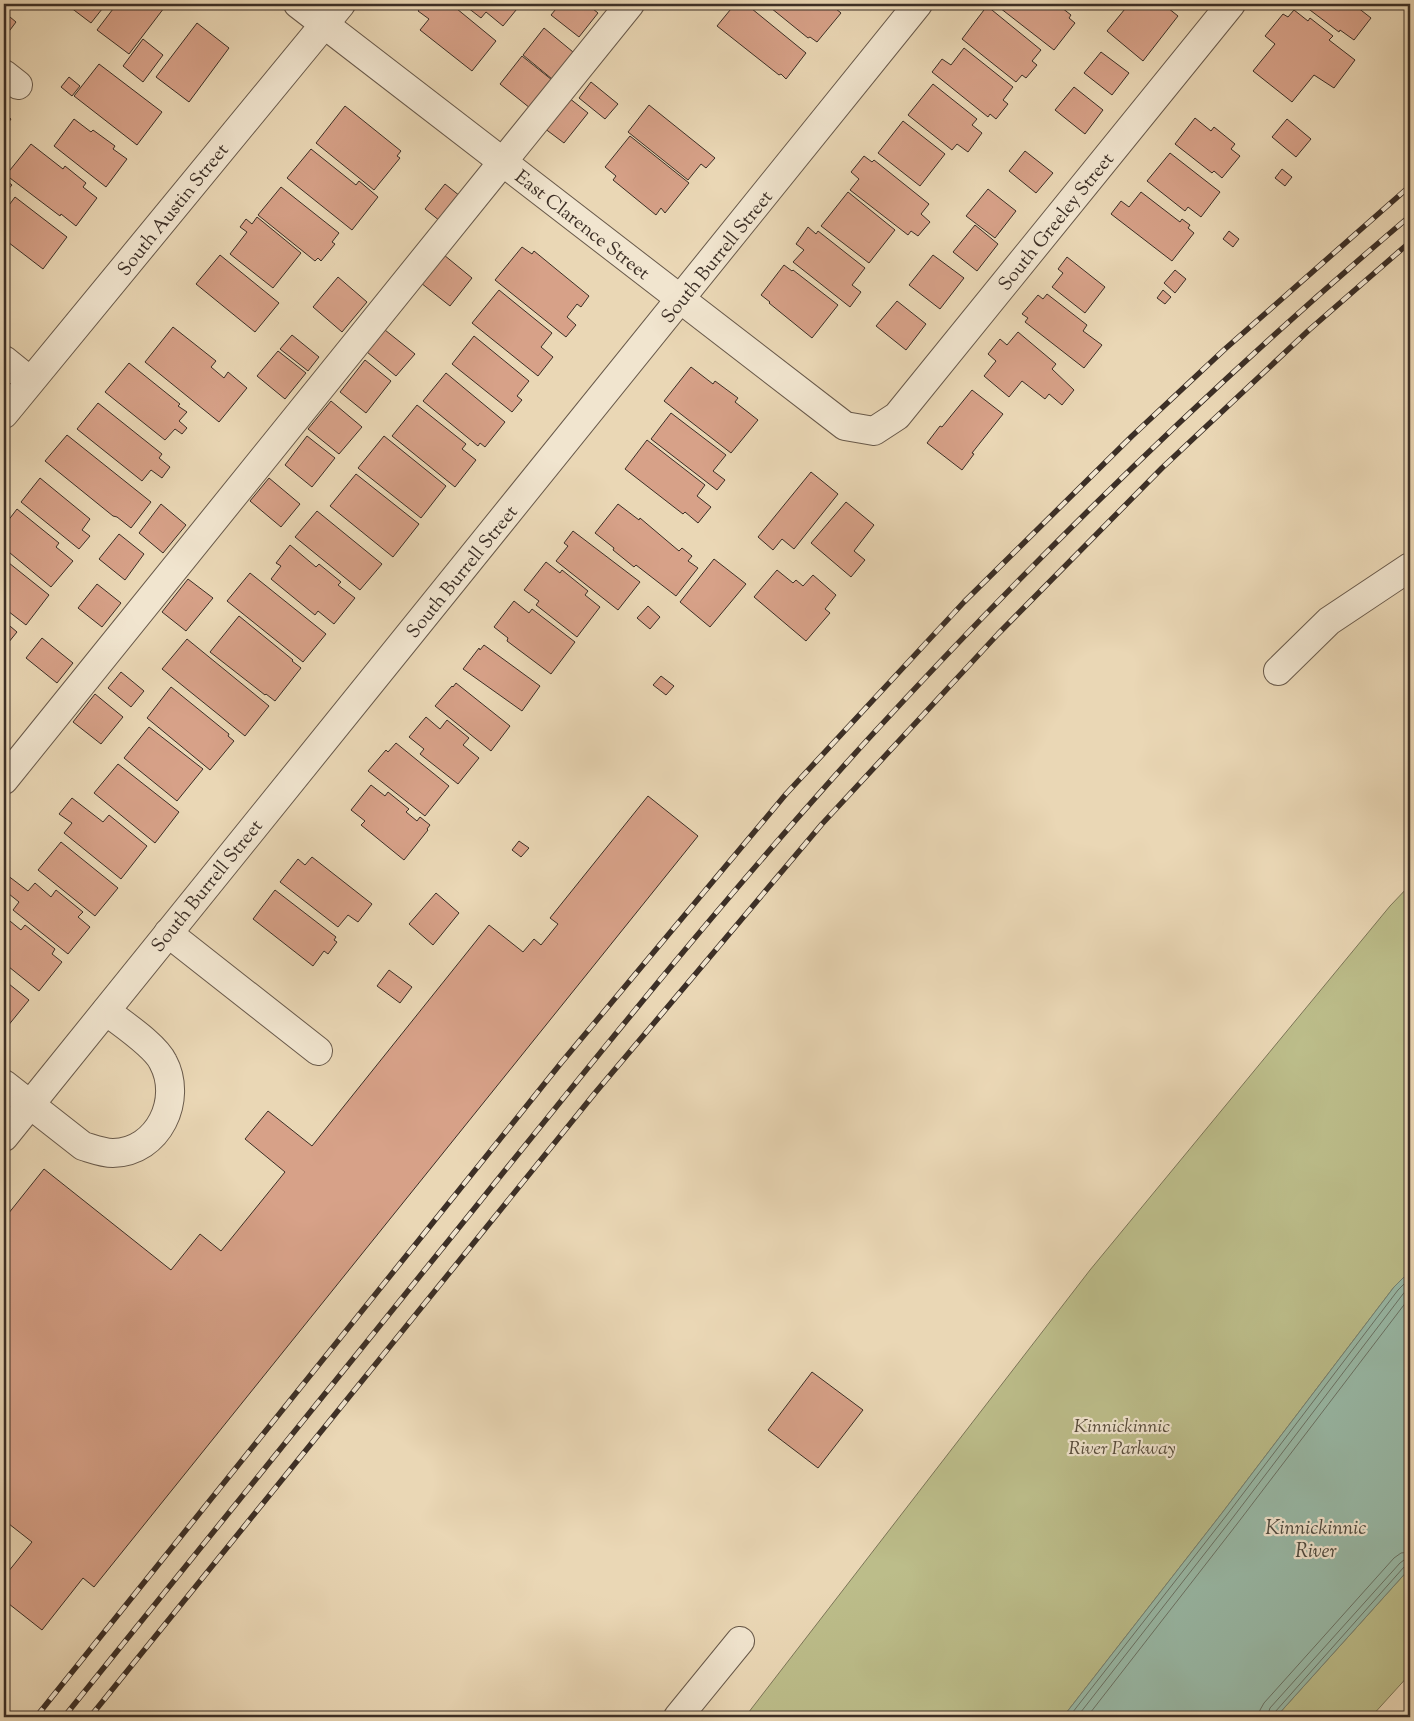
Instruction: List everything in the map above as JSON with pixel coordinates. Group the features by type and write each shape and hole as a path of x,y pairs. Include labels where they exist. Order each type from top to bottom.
{"street":[{"name":"East Clarence Street","path":"298,4 332,14 502,162 845,426 874,431"},
{"path":"4,780 630,4"},
{"name":"South Burrell Street","path":"4,1137 918,4"},
{"name":"South Greeley Street","path":"874,431 897,416 1232,4"},
{"name":"South Austin Street","path":"4,414 332,14"},
{"path":"4,360 30,381"},
{"path":"1278,671 1329,621 1410,567"},
{"path":"168,933 318,1051"},
{"path":"4,1084 83,1146 113,1153 141,1144 163,1122 171,1093 170,1077 162,1060 148,1045 106,1011"},
{"path":"678,1717 740,1641"}],"green space":[{"name":"Kinnickinnic River Parkway","path":"1410,885 1410,1271 1394,1287 1222,1513 1063,1717 745,1717 1090,1270 1390,906"},
{"path":"1410,1568 1410,1674 1371,1717 1276,1717"}],"water":[{"name":"Kinnickinnic River","path":"1410,1271 1410,1568 1276,1717 1063,1717 1222,1513 1394,1287"}],"building":[{"path":"66,4 106,4 91,23"},
{"path":"112,4 167,4 129,54 97,30 113,9 110,6"},
{"path":"424,4 451,4 496,41 472,71 420,30 429,19 418,11"},
{"path":"463,4 521,4 503,26 486,12 481,18"},
{"path":"560,4 587,4 598,13 579,37 551,15"},
{"path":"735,4 746,4 806,53 786,79 717,26"},
{"path":"766,4 830,4 841,13 817,42 810,37 808,38"},
{"path":"1003,4 1057,4 1071,15 1069,18 1075,23 1054,50 1000,8"},
{"path":"1129,4 1163,4 1178,16 1143,61 1107,31"},
{"path":"1302,4 1360,4 1357,7 1371,18 1354,40 1340,30 1339,32"},
{"path":"987,6 1041,50 1032,61 1037,65 1026,78 1022,75 1016,82 962,39"},
{"path":"1294,10 1308,21 1310,18 1333,36 1329,40 1355,60 1334,88 1314,75 1292,102 1253,71 1275,44 1265,36 1283,14 1288,17"},
{"path":"4,12 16,22 4,38"},
{"path":"197,23 229,48 189,102 156,77"},
{"path":"544,28 573,52 552,79 523,55"},
{"path":"143,39 163,55 143,82 123,66"},
{"path":"964,48 1013,87 1003,100 1008,104 996,119 990,114 988,117 932,72 942,59 951,65"},
{"path":"1101,52 1129,73 1112,95 1084,73"},
{"path":"522,56 552,80 530,108 500,84"},
{"path":"99,64 162,112 137,145 74,96"},
{"path":"69,77 80,86 72,96 61,87"},
{"path":"591,82 618,104 605,119 579,98"},
{"path":"933,84 977,119 972,125 982,133 968,152 957,144 952,150 908,115"},
{"path":"1074,87 1103,110 1085,134 1055,110"},
{"path":"569,98 588,113 564,143 544,128"},
{"path":"649,105 715,158 706,168 701,164 688,180 628,132"},
{"path":"345,106 401,151 397,156 400,158 374,190 316,143"},
{"path":"4,113 11,119 4,129"},
{"path":"1195,118 1211,131 1214,127 1235,144 1231,149 1240,156 1222,178 1214,171 1212,173 1175,144"},
{"path":"74,119 91,132 93,130 115,146 113,149 127,159 106,187 54,146"},
{"path":"1287,119 1311,139 1296,157 1272,137"},
{"path":"903,121 945,154 920,186 878,153"},
{"path":"630,136 689,183 665,213 661,208 656,215 613,180 616,176 605,167"},
{"path":"31,144 63,169 65,166 86,183 83,187 97,198 76,226 6,175"},
{"path":"311,149 356,185 359,181 378,197 352,230 287,178"},
{"path":"1025,151 1053,173 1036,193 1009,171"},
{"path":"1170,153 1220,192 1201,217 1188,207 1185,211 1147,181"},
{"path":"864,156 872,162 874,160 929,204 921,214 930,222 918,236 911,231 908,235 850,190 859,179 851,172"},
{"path":"1282,169 1292,177 1285,186 1275,178"},
{"path":"4,179 12,185 5,193 4,192"},
{"path":"445,184 460,196 440,221 425,209"},
{"path":"281,187 339,233 332,242 335,244 321,261 318,258 315,261 258,215"},
{"path":"988,189 1016,211 995,238 966,216"},
{"path":"848,192 895,230 869,263 821,226"},
{"path":"1141,192 1180,222 1182,219 1190,225 1188,228 1194,233 1172,261 1111,214 1121,201 1129,207"},
{"path":"15,197 67,237 43,269 4,239 4,212"},
{"path":"257,217 301,253 273,288 230,254 247,232 240,227 246,219 252,224"},
{"path":"975,225 998,244 977,271 953,252"},
{"path":"808,227 816,234 818,231 865,268 852,285 861,292 850,307 793,262 804,250 796,244"},
{"path":"1229,231 1239,239 1233,247 1223,239"},
{"path":"522,247 532,254 534,251 589,296 581,307 577,304 567,317 576,325 566,337 495,280"},
{"path":"220,255 279,303 255,332 196,284"},
{"path":"444,255 472,278 450,306 421,283"},
{"path":"933,255 964,278 940,309 909,285"},
{"path":"1067,257 1105,287 1085,313 1052,287 1063,273 1058,269"},
{"path":"784,265 838,305 812,338 761,295"},
{"path":"1175,270 1186,279 1175,293 1164,283"},
{"path":"338,277 367,302 342,332 313,307"},
{"path":"499,290 552,333 541,347 553,357 538,376 472,323"},
{"path":"1163,290 1171,297 1165,304 1157,298"},
{"path":"1047,294 1087,325 1083,331 1102,345 1084,368 1025,322 1028,318 1022,314 1038,295 1043,299"},
{"path":"897,301 926,324 906,350 876,326"},
{"path":"173,327 216,361 211,367 224,378 228,372 247,388 219,422 145,362"},
{"path":"385,330 415,354 396,376 367,352"},
{"path":"1018,332 1056,364 1052,369 1074,390 1062,405 1049,394 1045,399 1022,381 1009,397 984,376 996,361 988,354 1000,339 1007,345"},
{"path":"292,335 319,357 308,371 280,349"},
{"path":"474,336 529,381 517,396 522,400 512,412 452,364"},
{"path":"278,351 306,373 285,399 257,376"},
{"path":"365,360 391,381 366,413 340,392"},
{"path":"129,363 180,404 178,406 187,412 179,421 187,428 182,434 175,429 165,440 105,392"},
{"path":"691,367 713,384 715,381 738,398 735,402 758,420 731,453 664,401"},
{"path":"446,373 505,422 485,447 480,443 478,446 423,401"},
{"path":"972,390 1003,414 972,453 974,454 962,470 927,443"},
{"path":"331,401 362,427 339,454 308,429"},
{"path":"98,403 162,454 159,458 170,467 162,478 151,470 142,481 77,429"},
{"path":"417,405 466,444 462,449 476,460 455,487 392,436"},
{"path":"671,413 726,455 713,471 725,480 717,490 651,439"},
{"path":"67,435 151,502 131,528 113,516 45,461"},
{"path":"307,436 335,458 312,487 285,465"},
{"path":"384,436 446,486 421,518 358,468"},
{"path":"647,440 705,485 697,496 711,507 698,523 685,512 683,514 625,469"},
{"path":"811,472 838,494 794,549 782,539 773,550 758,537"},
{"path":"356,474 419,524 393,557 330,506"},
{"path":"40,478 90,519 82,530 90,536 79,549 21,502"},
{"path":"269,478 300,504 281,527 250,501"},
{"path":"846,502 874,525 854,551 865,560 851,577 811,543"},
{"path":"161,504 186,525 163,553 139,533"},
{"path":"618,504 639,520 640,518 679,551 682,548 692,556 688,561 698,568 676,596 636,565 634,567 595,533"},
{"path":"17,509 59,543 56,547 73,561 51,587 4,548 4,526"},
{"path":"317,511 382,564 360,590 295,537"},
{"path":"573,531 640,582 618,610 556,561 568,546 564,543"},
{"path":"119,534 144,554 125,580 99,559"},
{"path":"290,545 316,567 319,564 341,582 338,585 355,598 334,624 318,611 315,615 271,579 281,566 276,563"},
{"path":"4,559 49,595 26,625 4,608"},
{"path":"714,559 746,584 710,627 680,602"},
{"path":"546,562 560,573 562,570 588,591 585,595 600,607 577,637 536,605 539,601 524,590"},
{"path":"777,570 793,583 796,580 803,586 813,575 836,595 825,609 830,613 806,641 754,597"},
{"path":"250,573 326,634 303,662 227,601"},
{"path":"188,579 213,598 186,631 162,612"},
{"path":"97,584 121,603 102,627 78,608"},
{"path":"514,601 529,613 532,609 575,642 551,674 507,641 508,638 494,627"},
{"path":"648,606 660,617 650,629 637,618"},
{"path":"239,616 301,668 275,701 210,652"},
{"path":"4,621 17,632 4,648"},
{"path":"42,638 73,663 57,683 26,658"},
{"path":"187,639 269,706 245,736 162,669"},
{"path":"484,645 540,686 522,711 463,669 479,648 480,650"},
{"path":"121,672 144,691 131,707 108,688"},
{"path":"661,676 674,686 666,695 653,685"},
{"path":"456,683 510,726 491,751 435,706"},
{"path":"171,687 229,734 228,736 234,741 210,770 147,718"},
{"path":"95,694 123,717 101,744 73,722"},
{"path":"426,717 440,729 447,720 469,738 463,745 479,758 458,784 420,754 424,749 409,737"},
{"path":"149,727 203,769 177,801 124,758"},
{"path":"396,743 449,786 425,816 368,771 386,750 388,752"},
{"path":"118,764 179,812 155,843 94,793"},
{"path":"371,785 385,796 388,792 409,809 406,812 417,821 420,817 430,825 404,860 361,825 365,821 351,810"},
{"path":"648,796 698,836 94,1587 83,1578 42,1630 4,1600 4,1577 32,1542 4,1520 4,1219 44,1169 171,1270 200,1234 221,1251 285,1172 245,1139 268,1111 312,1146 489,925 523,952 534,939 541,945 558,924 550,918"},
{"path":"72,798 103,822 109,815 147,846 121,879 64,833 72,823 59,814"},
{"path":"519,841 529,848 521,857 512,850"},
{"path":"61,842 118,888 95,916 38,870"},
{"path":"312,857 372,904 358,922 348,915 338,927 280,882 298,859 305,865"},
{"path":"7,875 28,891 35,883 51,897 56,890 83,912 78,917 90,927 68,954 13,910 19,902 4,890 4,879"},
{"path":"275,890 336,937 334,940 337,942 328,954 324,951 313,966 253,919"},
{"path":"436,893 459,913 433,945 409,924"},
{"path":"5,917 21,930 25,925 55,949 52,954 62,962 39,991 4,963"},
{"path":"389,970 412,987 400,1003 377,986"},
{"path":"4,980 29,1000 7,1027 4,1024"},
{"path":"812,1372 863,1410 818,1468 768,1430"}],"railway":[{"path":"36,1717 561,1063 786,794 964,602 1132,436 1225,349 1410,186"},
{"path":"64,1717 622,1026 719,909 870,737 999,601 1132,468 1269,340 1410,216"},
{"path":"90,1717 595,1093 822,824 998,634 1162,468 1309,330 1410,242"}]}
